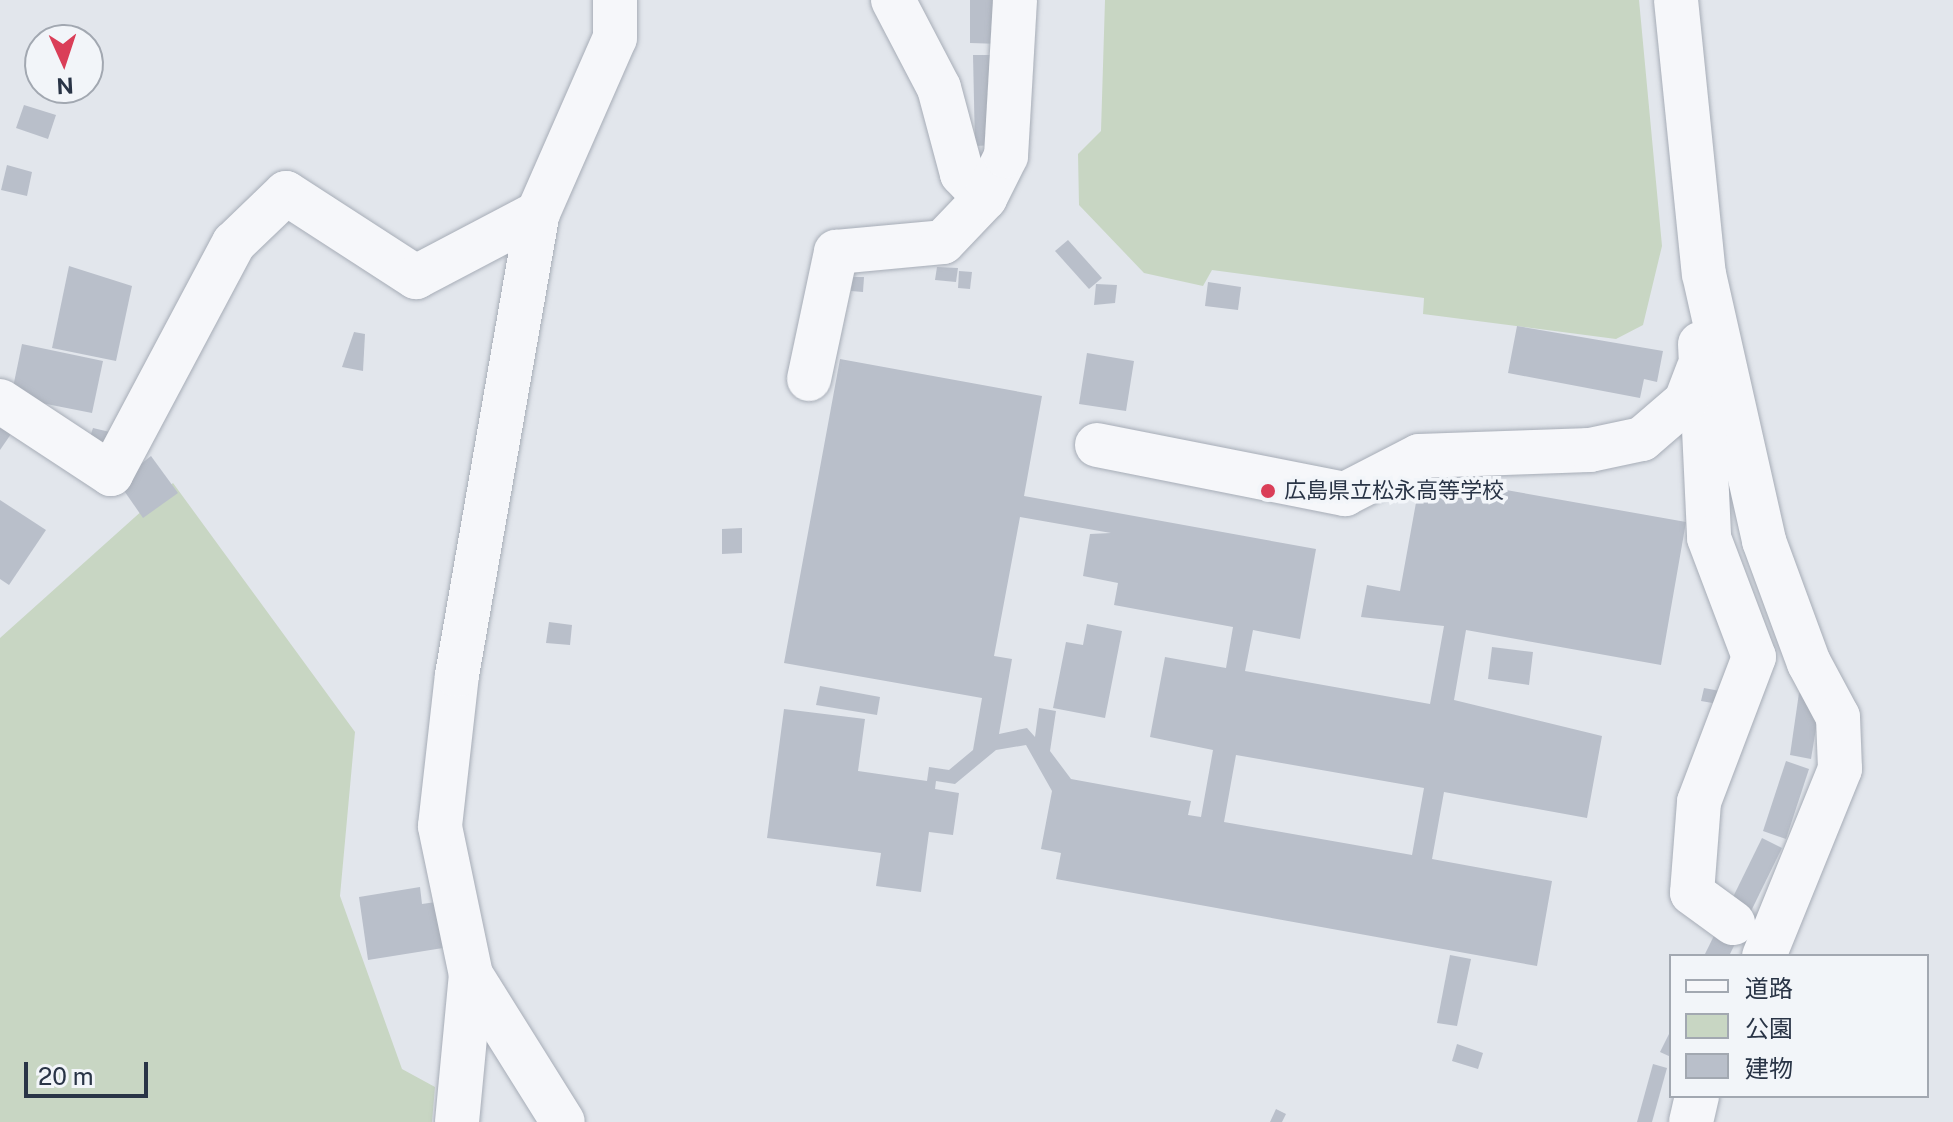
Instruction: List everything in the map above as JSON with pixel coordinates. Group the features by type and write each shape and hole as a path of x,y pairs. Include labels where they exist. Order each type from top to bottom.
{"street":[{"path":"457,1122 471,975 440,826 459,660 538,213 615,38 615,0"},
{"path":"893,0 939,88 962,174 985,198"},
{"path":"809,379 836,252 943,242 985,198 1006,156 1015,0"},
{"path":"1676,0 1704,274 1764,541 1809,663 1838,717 1840,769 1765,954"},
{"path":"0,401 111,474 234,243 286,193 416,277 538,213"},
{"path":"1704,274 1699,365 1709,538 1754,657 1699,802 1692,893 1733,923"},
{"path":"1097,445 1345,494 1419,456 1590,450 1642,439 1686,401 1699,365"},
{"path":"471,975 563,1122"},
{"path":"1691,1122 1697,1098"}],"green space":[{"path":"1105,0 1639,0 1662,246 1643,325 1616,339 1423,314 1424,298 1212,270 1203,286 1144,273 1079,205 1078,154 1101,131"},
{"path":"173,483 355,732 340,896 402,1069 435,1087 432,1122 0,1122 0,638"}],"building":[{"path":"970,0 1003,0 1001,44 970,43"},
{"path":"973,55 997,55 996,145 975,146"},
{"path":"24,105 56,115 48,139 16,128"},
{"path":"7,165 32,172 27,196 1,190"},
{"path":"1068,240 1102,278 1089,289 1055,251"},
{"path":"69,266 132,286 116,361 52,348"},
{"path":"937,267 958,268 956,282 935,280"},
{"path":"959,271 972,272 970,289 958,288"},
{"path":"852,277 864,277 863,292 851,291"},
{"path":"1208,282 1241,287 1238,310 1205,306"},
{"path":"1096,284 1117,285 1115,303 1094,305"},
{"path":"1517,326 1663,351 1657,382 1644,379 1640,398 1508,373"},
{"path":"354,332 365,334 363,371 342,367"},
{"path":"22,344 103,361 92,413 11,397"},
{"path":"1087,353 1134,361 1126,411 1079,404"},
{"path":"840,359 1042,396 1024,496 1316,549 1300,639 1253,630 1245,671 1430,704 1444,626 1361,617 1367,585 1400,591 1421,475 1686,522 1661,665 1466,630 1454,700 1602,736 1587,818 1444,792 1432,859 1552,881 1537,966 1056,879 1061,853 1041,849 1052,791 1026,745 996,750 955,784 936,781 935,789 959,793 953,835 929,832 921,892 876,886 881,853 767,838 784,709 865,719 858,771 927,781 929,767 949,770 973,750 982,698 784,663","holes":["1020,517 1111,533 1090,534 1083,576 1118,583 1114,605 1233,627 1226,668 1165,657 1150,737 1213,750 1201,817 1188,815 1191,801 1071,779 1050,751 1056,711 1039,708 1035,737 1027,728 999,734 1012,659 994,656","1236,755 1424,788 1412,855 1224,822"]},
{"path":"0,427 11,434 0,450"},
{"path":"93,428 114,433 107,455 86,449"},
{"path":"151,456 178,493 143,518 118,482"},
{"path":"0,500 46,530 9,585 0,579"},
{"path":"742,528 742,553 722,554 722,529"},
{"path":"549,622 572,625 570,645 546,643"},
{"path":"1087,624 1122,631 1105,718 1053,708 1066,642 1083,645"},
{"path":"1492,647 1533,652 1529,685 1488,679"},
{"path":"820,686 880,697 877,715 816,705"},
{"path":"1704,688 1720,691 1718,704 1701,701"},
{"path":"1799,693 1814,695 1819,710 1811,759 1790,755"},
{"path":"1786,761 1809,769 1786,839 1763,831"},
{"path":"1762,838 1782,848 1730,954 1705,954"},
{"path":"420,887 422,904 436,902 443,948 368,960 359,897"},
{"path":"1450,955 1471,959 1457,1026 1437,1023"},
{"path":"1669,1034 1669,1056 1660,1052"},
{"path":"1457,1044 1483,1053 1478,1069 1452,1061"},
{"path":"1653,1064 1667,1068 1652,1122 1637,1122"},
{"path":"1276,1109 1286,1114 1282,1122 1270,1122"}],"place":[{"name":"広島県立松永高等学校","path":"1268,491"}]}
